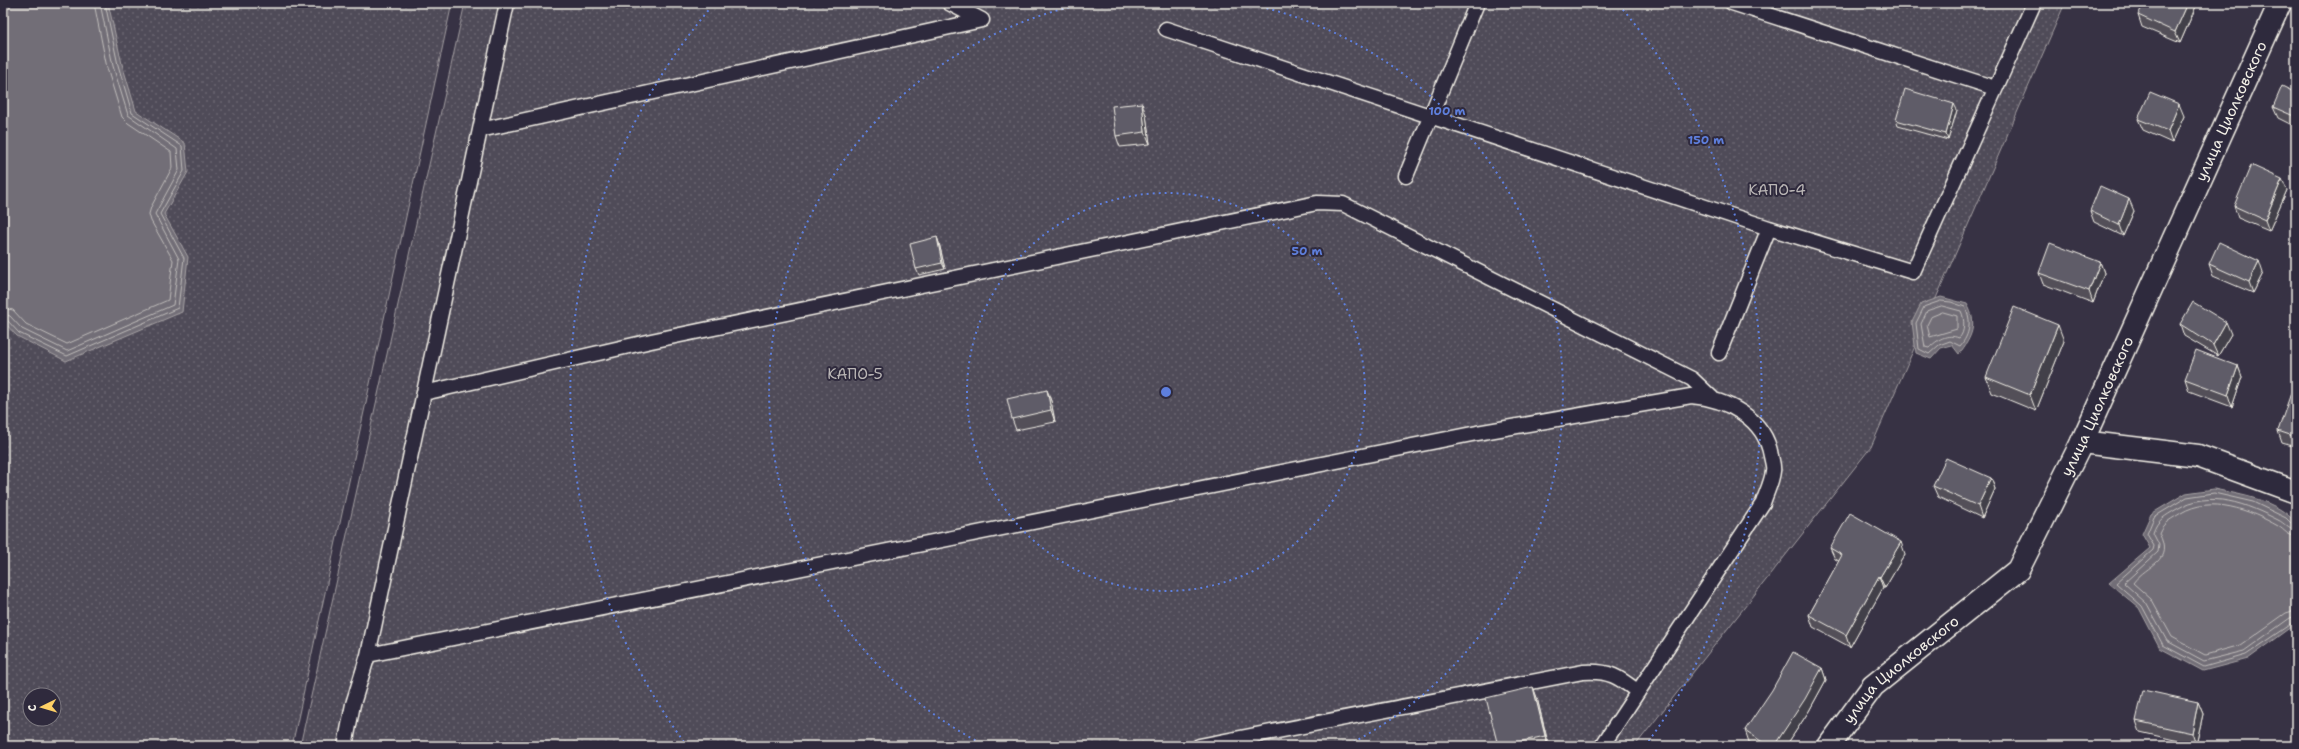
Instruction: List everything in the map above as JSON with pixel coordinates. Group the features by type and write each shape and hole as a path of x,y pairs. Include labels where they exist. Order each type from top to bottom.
{"street":[{"name":"улица Циолковского","path":"1829,746 1873,686 2018,570 2082,442 2280,3"},
{"path":"2082,442 2198,456 2296,492"}],"lane":[{"path":"345,746 353,704 368,654 507,3"},
{"path":"480,130 982,20 949,3"},
{"path":"1406,176 1477,3"},
{"path":"1732,3 1996,88"},
{"path":"1166,29 1769,228 1913,272 2034,3"},
{"path":"424,393 651,341 1317,203 1332,202 1343,204 1692,379 1712,398"},
{"path":"1719,353 1769,228"},
{"path":"368,654 1477,433 1691,396 1712,398 1734,407 1753,421 1769,442 1774,471 1763,504 1602,746"},
{"path":"1199,746 1583,672 1601,671 1607,673 1620,678 1638,692"}],"green space":[{"path":"3,3 452,3 292,746 3,746"},
{"name":"КАПО-5","path":"465,3 2065,3 1871,447 1635,746 300,746"}],"water":[{"path":"3,3 108,3 122,64 136,111 185,143 188,172 164,214 188,257 182,312 66,361 17,336 3,321"},
{"path":"1941,297 1967,304 1973,324 1970,336 1959,354 1952,345 1941,348 1931,359 1916,353 1912,322 1921,304"},
{"path":"2214,489 2247,496 2269,504 2288,515 2296,523 2296,624 2248,659 2203,671 2160,648 2139,608 2109,583 2150,548 2142,534 2151,514 2186,493"}],"building":[{"path":"2144,3 2188,3 2175,32 2138,15"},
{"path":"2282,86 2296,93 2296,117 2273,107"},
{"path":"1905,89 1954,104 1946,134 1896,120"},
{"path":"2150,92 2179,104 2168,131 2138,119"},
{"path":"1142,103 1145,132 1116,136 1112,106"},
{"path":"2251,165 2282,179 2265,220 2234,206"},
{"path":"2100,186 2129,199 2119,225 2090,211"},
{"path":"937,237 942,263 916,269 910,244"},
{"path":"2219,242 2259,261 2249,282 2209,264"},
{"path":"2050,243 2100,262 2089,291 2039,273"},
{"path":"2193,302 2226,322 2213,345 2180,324"},
{"path":"2014,307 2058,325 2030,395 1986,377"},
{"path":"2196,350 2238,366 2228,395 2185,379"},
{"path":"1047,390 1051,410 1012,419 1007,399"},
{"path":"2292,390 2296,391 2296,437 2278,431"},
{"path":"1946,458 1991,478 1978,506 1933,486"},
{"path":"1850,513 1901,542 1880,577 1879,576 1846,635 1809,615 1842,555 1830,548"},
{"path":"1793,652 1822,668 1805,699 1774,746 1768,746 1745,730 1772,690"},
{"path":"1533,687 1545,736 1498,746 1486,698"},
{"path":"2143,690 2198,702 2192,733 2136,721"}],"park label":[{"name":"КАПО-4","path":"1777,190"}]}
